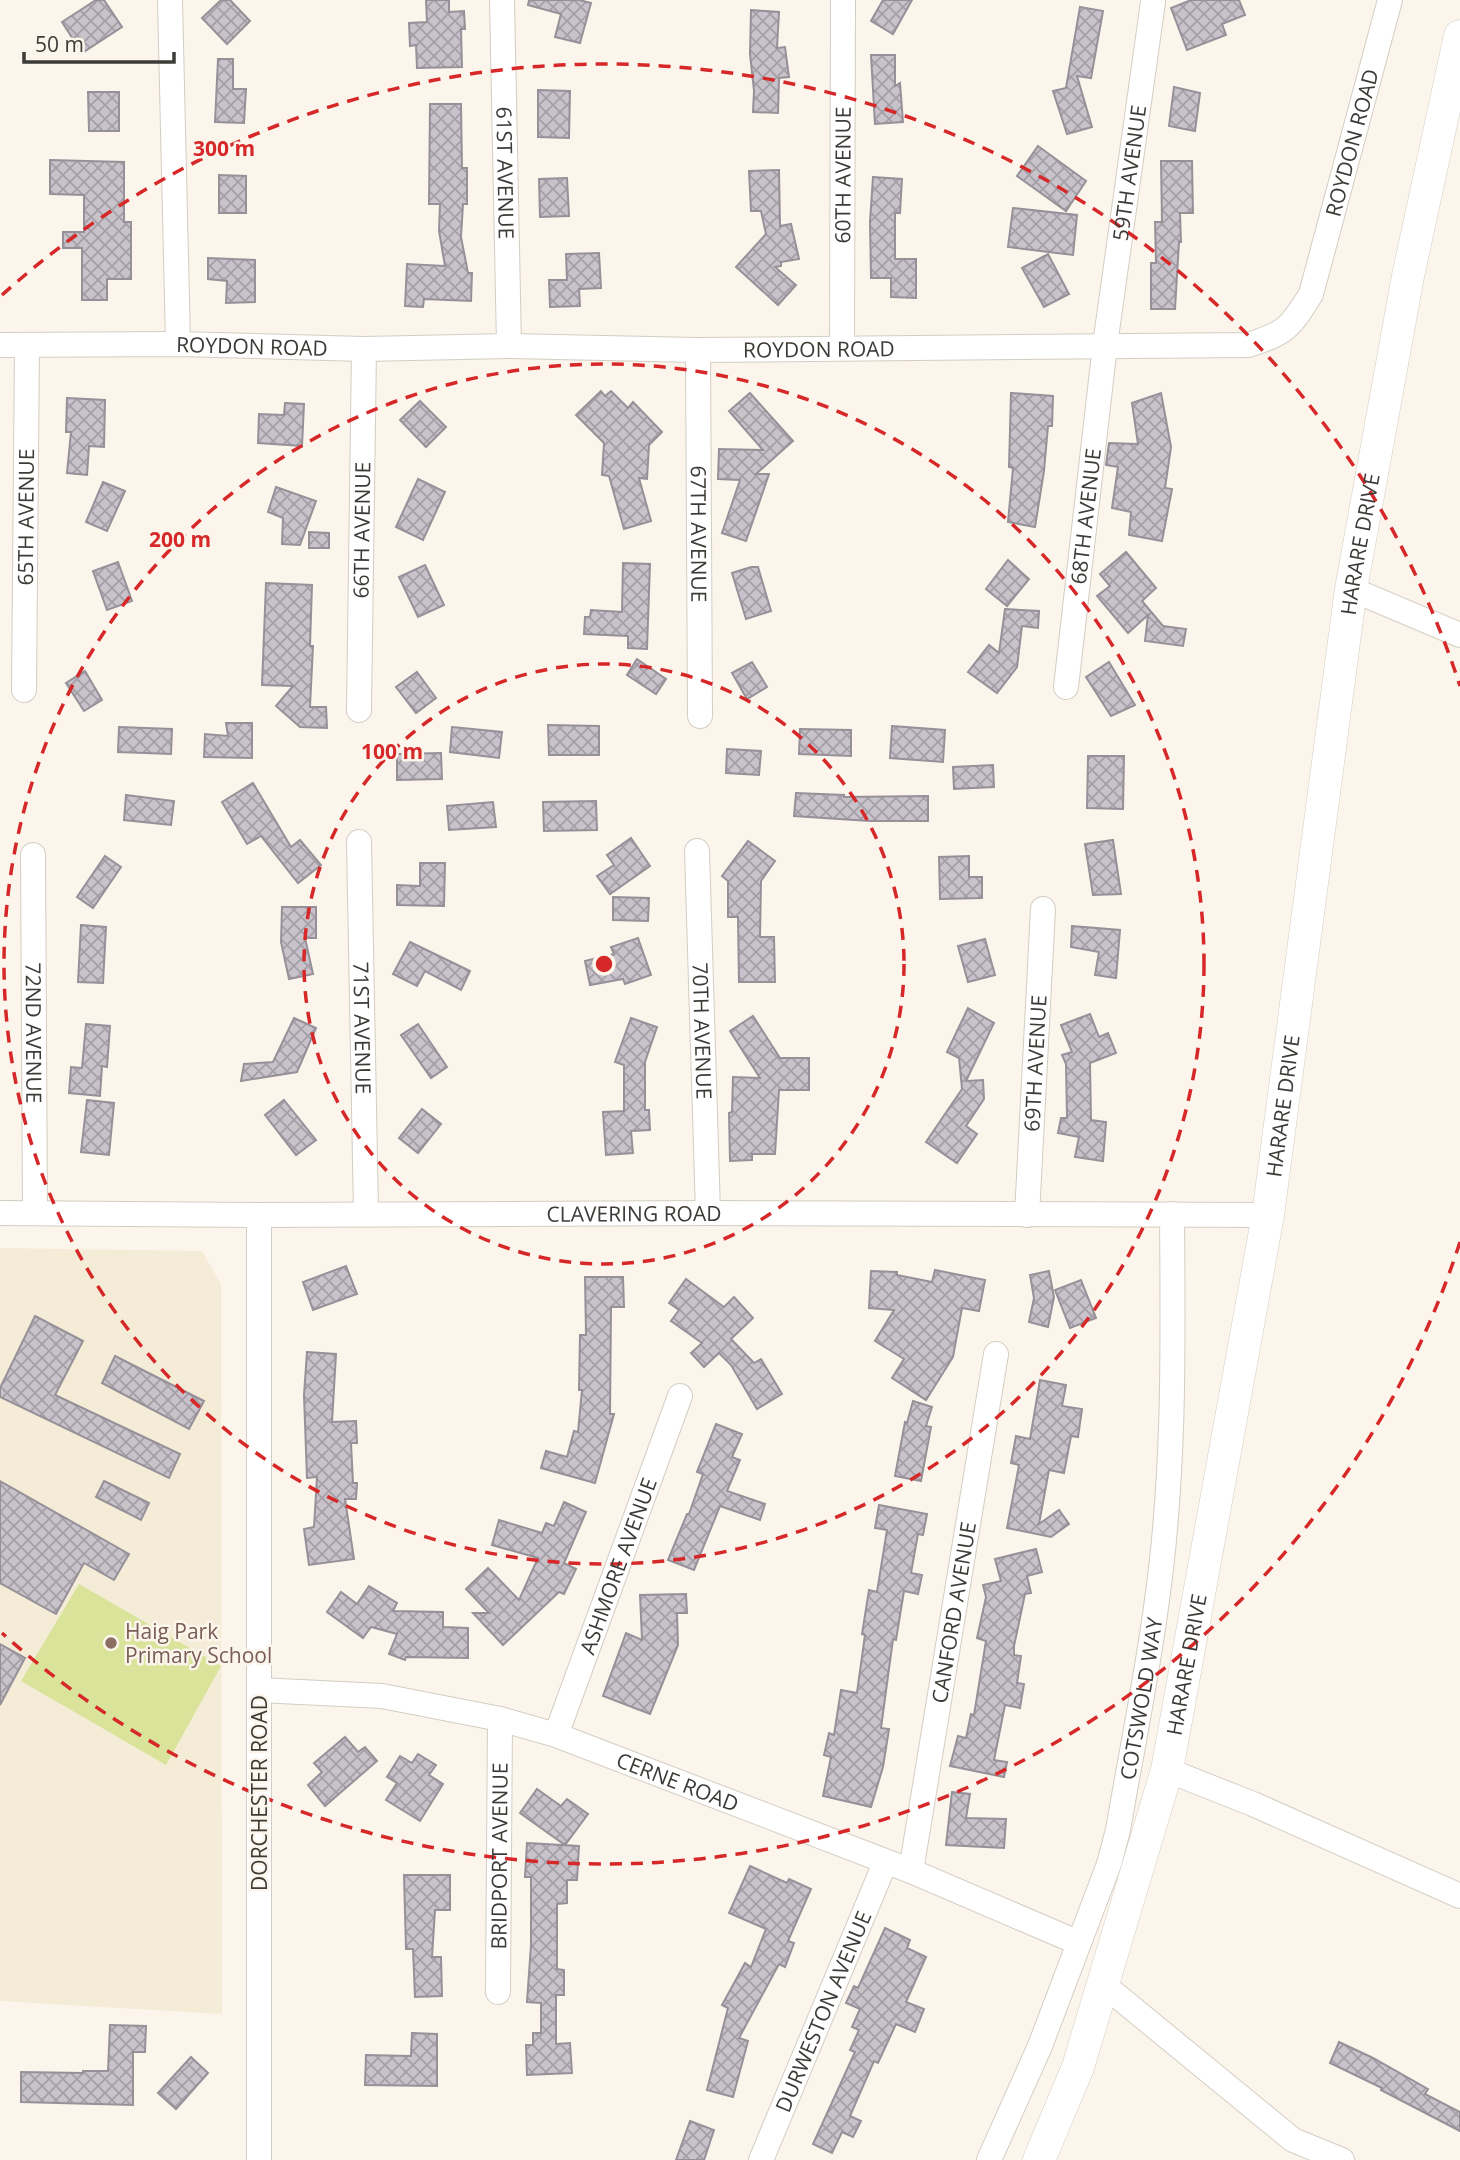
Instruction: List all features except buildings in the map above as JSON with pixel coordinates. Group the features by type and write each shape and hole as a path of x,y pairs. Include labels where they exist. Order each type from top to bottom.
{"main road":[{"name":"HARARE DRIVE","path":"1039,2160 1078,2067 1167,1770 1268,1215 1351,589 1408,276 1460,36"}],"street":[{"path":"170,0 178,345"},
{"name":"61ST AVENUE","path":"502,0 509,346"},
{"name":"ROYDON ROAD","path":"0,345 364,349 509,346 698,350 1248,345 1276,336 1295,320 1311,294 1390,0"},
{"name":"60TH AVENUE","path":"842,348 843,1"},
{"name":"59TH AVENUE","path":"1105,345 1153,2"},
{"name":"65TH AVENUE","path":"24,690 27,345"},
{"name":"68TH AVENUE","path":"1066,687 1105,345"},
{"name":"66TH AVENUE","path":"359,710 364,349"},
{"name":"67TH AVENUE","path":"698,350 700,716"},
{"path":"1351,589 1460,635"},
{"name":"71ST AVENUE","path":"359,842 366,1213"},
{"name":"70TH AVENUE","path":"697,851 708,1213"},
{"name":"72ND AVENUE","path":"33,856 36,1212"},
{"name":"69TH AVENUE","path":"1027,1216 1044,909"},
{"name":"CLAVERING ROAD","path":"0,1213 1268,1215"},
{"name":"COTSWOLD WAY","path":"989,2160 1040,2046 1109,1864 1118,1829 1157,1600 1167,1487 1172,1366 1172,1214"},
{"name":"DORCHESTER ROAD","path":"259,2160 260,1215"},
{"name":"CANFORD AVENUE","path":"911,1871 996,1354"},
{"name":"ASHMORE AVENUE","path":"556,1735 680,1396"},
{"name":"CERNE ROAD","path":"259,1690 382,1696 500,1719 556,1735 911,1871 1079,1942"},
{"name":"BRIDPORT AVENUE","path":"498,1992 500,1719"},
{"path":"1167,1770 1266,1809 1460,1896"},
{"name":"DURWESTON AVENUE","path":"761,2160 885,1863"},
{"path":"1104,1984 1293,2140 1342,2160"}],"shaded area":[{"name":"Haig Park Primary School","path":"0,1248 202,1251 221,1284 222,2014 0,2001"}],"green space":[{"path":"79,1584 221,1666 166,1765 21,1681"}],"place":[{"name":"Haig Park Primary School","path":"111,1643"}]}
